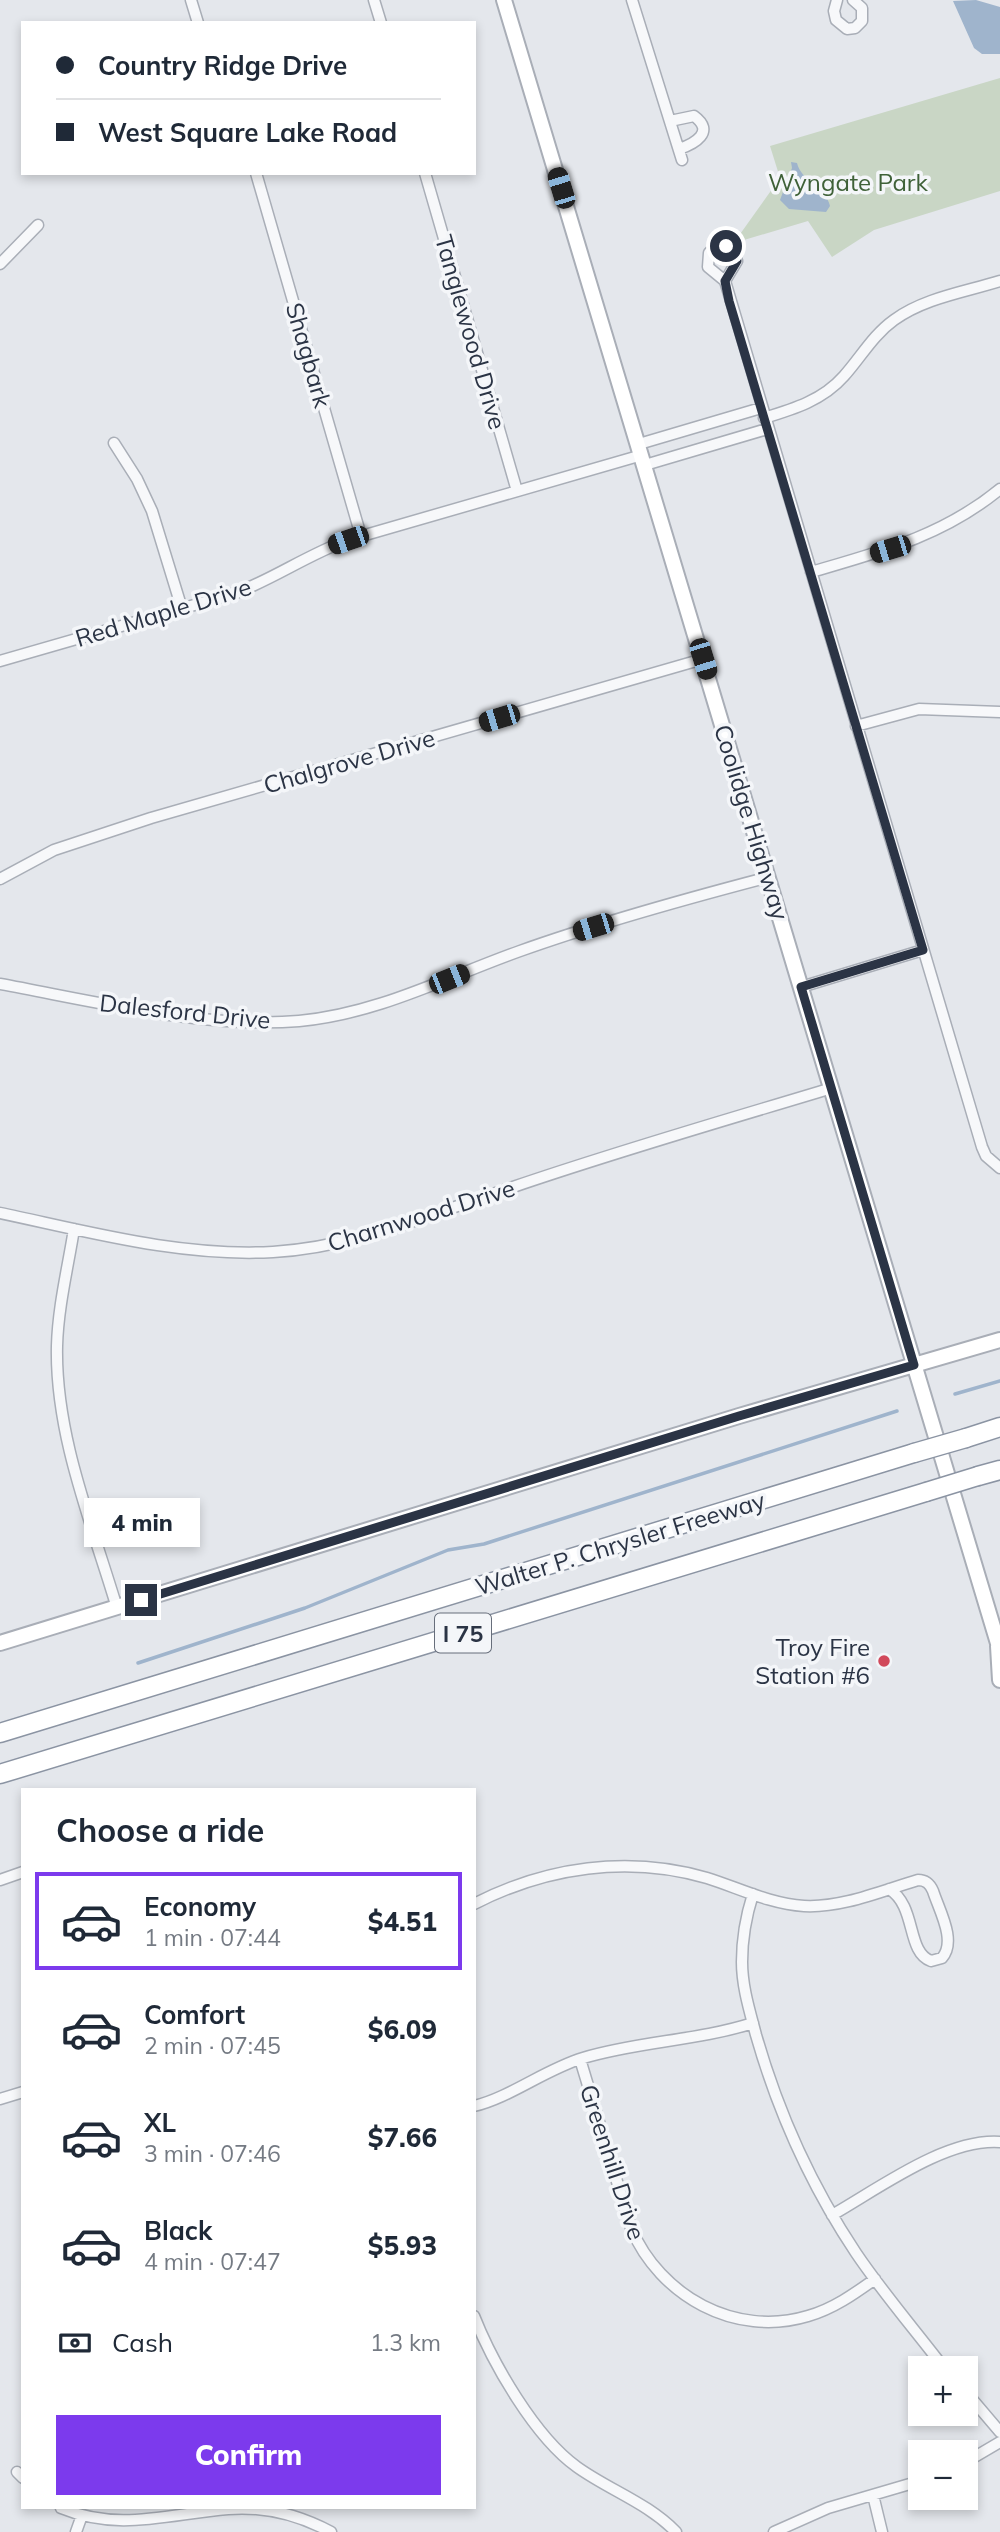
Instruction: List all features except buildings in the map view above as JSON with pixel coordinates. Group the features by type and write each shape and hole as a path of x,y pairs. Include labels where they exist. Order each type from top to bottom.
{"highway":[{"name":"Walter P. Chrysler Freeway","path":"0,1733 1000,1427"},
{"name":"Walter P. Chrysler Freeway","path":"0,1774 1000,1469"}],"street":[{"path":"191,0 197,21"},
{"path":"374,0 380,21"},
{"path":"632,0 680,154 698,141 702,126 694,116 670,121"},
{"path":"837,0 835,20 842,27 851,29 859,26 863,16 862,8 853,0"},
{"name":"Coolidge Highway","path":"508,1 999,1648 1000,1680"},
{"name":"Shagbark","path":"257,175 361,536"},
{"name":"Tanglewood Drive","path":"426,175 517,491"},
{"path":"0,264 38,225"},
{"path":"725,281 982,1147 986,1156 1000,1168"},
{"path":"642,454 804,405 829,390 882,330 905,313 1000,281"},
{"path":"642,454 764,418"},
{"path":"114,443 136,478 152,511 182,609"},
{"name":"Red Maple Drive","path":"0,661 252,587 307,557 361,536 642,454"},
{"path":"811,572 921,538 971,512 1000,489"},
{"name":"Chalgrove Drive","path":"0,879 47,853 151,818 703,659"},
{"path":"856,726 919,709 1000,712"},
{"name":"Dalesford Drive","path":"0,984 200,1018 257,1022 312,1019 401,997 550,940 769,877"},
{"path":"801,987 923,950"},
{"name":"Charnwood Drive","path":"0,1213 169,1247 272,1252 323,1247 378,1233 513,1186 832,1088"},
{"path":"74,1229 58,1332 60,1394 79,1483 117,1608"},
{"path":"0,1643 739,1416 1000,1340"},
{"path":"476,1903 523,1882 548,1875 608,1866 647,1867 682,1872 788,1904 822,1905 918,1880 930,1884 948,1940 948,1950 942,1958 932,1961 920,1953 904,1903 889,1889"},
{"path":"0,1880 21,1873"},
{"path":"753,1894 745,1925 742,1963 753,2023 781,2108 832,2215 875,2279 935,2356"},
{"path":"476,2105 580,2059 611,2051 711,2035 753,2023"},
{"name":"Greenhill Drive","path":"580,2059 631,2228 652,2265 672,2286 712,2311 745,2320 767,2322 797,2319 823,2311 875,2279"},
{"path":"0,2099 21,2093"},
{"path":"832,2215 908,2171 942,2155 981,2143 1000,2142"},
{"path":"476,2321 484,2340 524,2409 549,2441 578,2467 650,2511 676,2532"},
{"path":"978,2406 1000,2432"},
{"path":"978,2455 1000,2442"},
{"path":"775,2532 828,2508 908,2485"},
{"path":"873,2495 882,2532"},
{"path":"63,2509 80,2518 108,2525 139,2526 217,2510 259,2509 302,2519 331,2532"},
{"path":"76,2532 80,2518"}],"green space":[{"name":"Wyngate Park","path":"1000,78 1000,191 874,230 832,257 808,221 744,240 738,237 780,178 770,146"}],"water":[{"path":"976,0 1000,7 1000,54 982,54 974,48 953,1"},
{"path":"791,162 797,163 803,175 828,199 830,206 826,212 789,209 780,200 792,168"}],"waterway":[{"path":"955,1394 1000,1381"},
{"path":"138,1663 305,1608 448,1550 484,1544 897,1411"}],"place":[{"name":"Troy Fire Station #6","path":"884,1661"}],"route":[{"path":"141,1600 739,1416 914,1365 801,987 923,950 729,301 725,281 737,261 734,252 726,246"}]}
